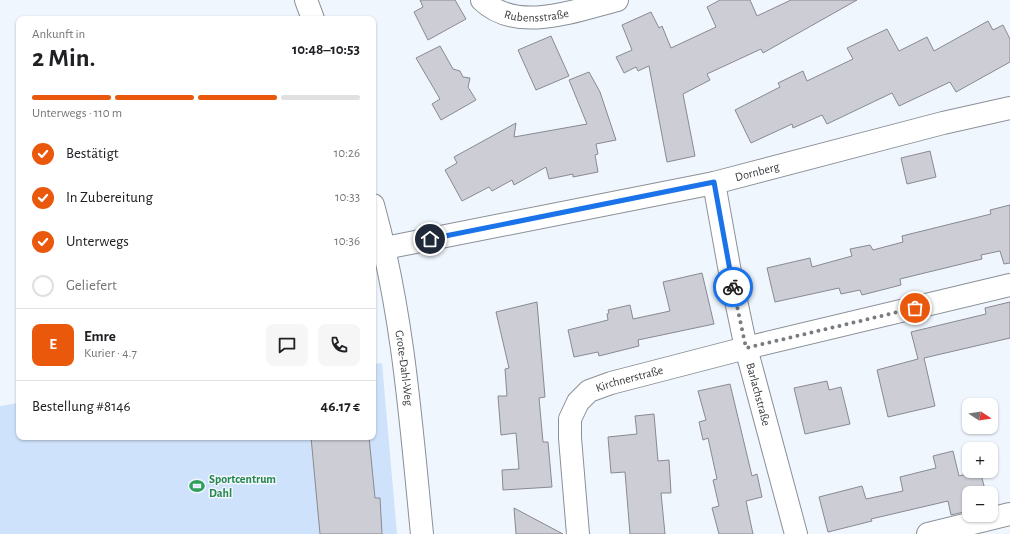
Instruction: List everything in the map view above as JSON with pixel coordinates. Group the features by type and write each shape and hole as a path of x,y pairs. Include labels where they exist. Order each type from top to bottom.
{"street":[{"path":"306,0 312,16"},
{"name":"Rubensstraße","path":"482,0 500,12 536,18 617,0"},
{"name":"Dornberg","path":"385,248 714,182 1010,108"},
{"name":"Barlachstraße","path":"714,182 730,272 746,348 796,534"},
{"name":"Grote-Dahl-Weg","path":"376,216 385,248 397,310 412,433 422,534"},
{"name":"Kirchnerstraße","path":"578,534 570,438 570,419 578,402 589,391 611,383 746,348 1010,285"},
{"path":"928,534 1010,514"}],"shaded area":[{"name":"Sportcentrum Dahl","path":"382,363 397,534 0,534 0,406 16,403 16,440 376,440 376,364"}],"building":[{"path":"420,0 455,0 466,19 428,40 414,12 423,7"},
{"path":"720,0 750,0 757,16 791,0 857,0 763,53 761,49 707,74 710,80 683,94 695,156 667,162 649,66 638,71 636,67 624,73 616,57 632,50 622,25 651,12 659,28 662,26 671,48 716,27 707,7"},
{"path":"988,21 993,30 1003,25 1010,39 1010,62 956,92 950,82 899,106 892,93 827,124 822,115 793,128 792,124 751,143 735,110 780,87 778,83 803,71 807,81 853,59 847,48 887,29 899,51 927,37 934,51"},
{"path":"551,36 569,76 536,90 518,50"},
{"path":"440,46 453,69 460,71 463,77 470,78 468,87 476,100 441,120 432,104 440,99 416,58"},
{"path":"589,72 600,92 616,140 596,144 598,154 595,155 598,172 573,177 573,174 549,179 546,167 514,185 512,180 492,191 489,187 462,201 445,170 457,163 454,157 516,123 514,137 587,124 569,80"},
{"path":"930,151 936,177 907,184 901,158"},
{"path":"1010,205 1010,263 1004,264 1000,251 981,255 982,259 900,279 901,285 862,295 860,290 841,294 839,288 775,302 767,268 810,258 812,267 852,256 850,249 870,245 873,250 903,242 902,236 991,214 990,210"},
{"path":"702,273 714,324 638,340 639,346 599,356 598,352 574,357 568,330 608,320 608,310 630,305 633,319 670,311 663,282"},
{"path":"537,302 545,397 539,398 543,442 548,442 552,487 503,490 502,470 519,469 516,433 501,435 498,396 507,396 505,369 509,368 496,312"},
{"path":"1010,302 1010,338 924,358 935,406 888,417 877,370 918,359 911,332 986,314 985,308"},
{"path":"827,381 829,390 841,387 850,424 805,434 794,388"},
{"path":"730,384 752,476 757,474 762,497 746,501 753,534 719,534 712,508 719,506 713,480 717,479 708,438 703,440 699,422 706,420 698,391"},
{"path":"654,414 658,461 669,460 671,493 661,493 665,534 630,534 625,472 611,473 608,437 637,434 635,416"},
{"path":"311,440 369,440 375,498 380,498 382,534 320,534"},
{"path":"953,451 959,476 962,475 962,478 982,478 984,486 962,486 962,512 951,515 948,501 871,519 872,521 828,532 819,497 862,486 866,499 903,491 900,477 936,468 933,456"},
{"path":"514,508 563,534 516,534"}],"way so far":[{"path":"733,287 746,348 915,308"}],"place":[{"name":"Sportcentrum Dahl","path":"197,486"}],"route":[{"path":"430,239 714,182 733,287"}]}
